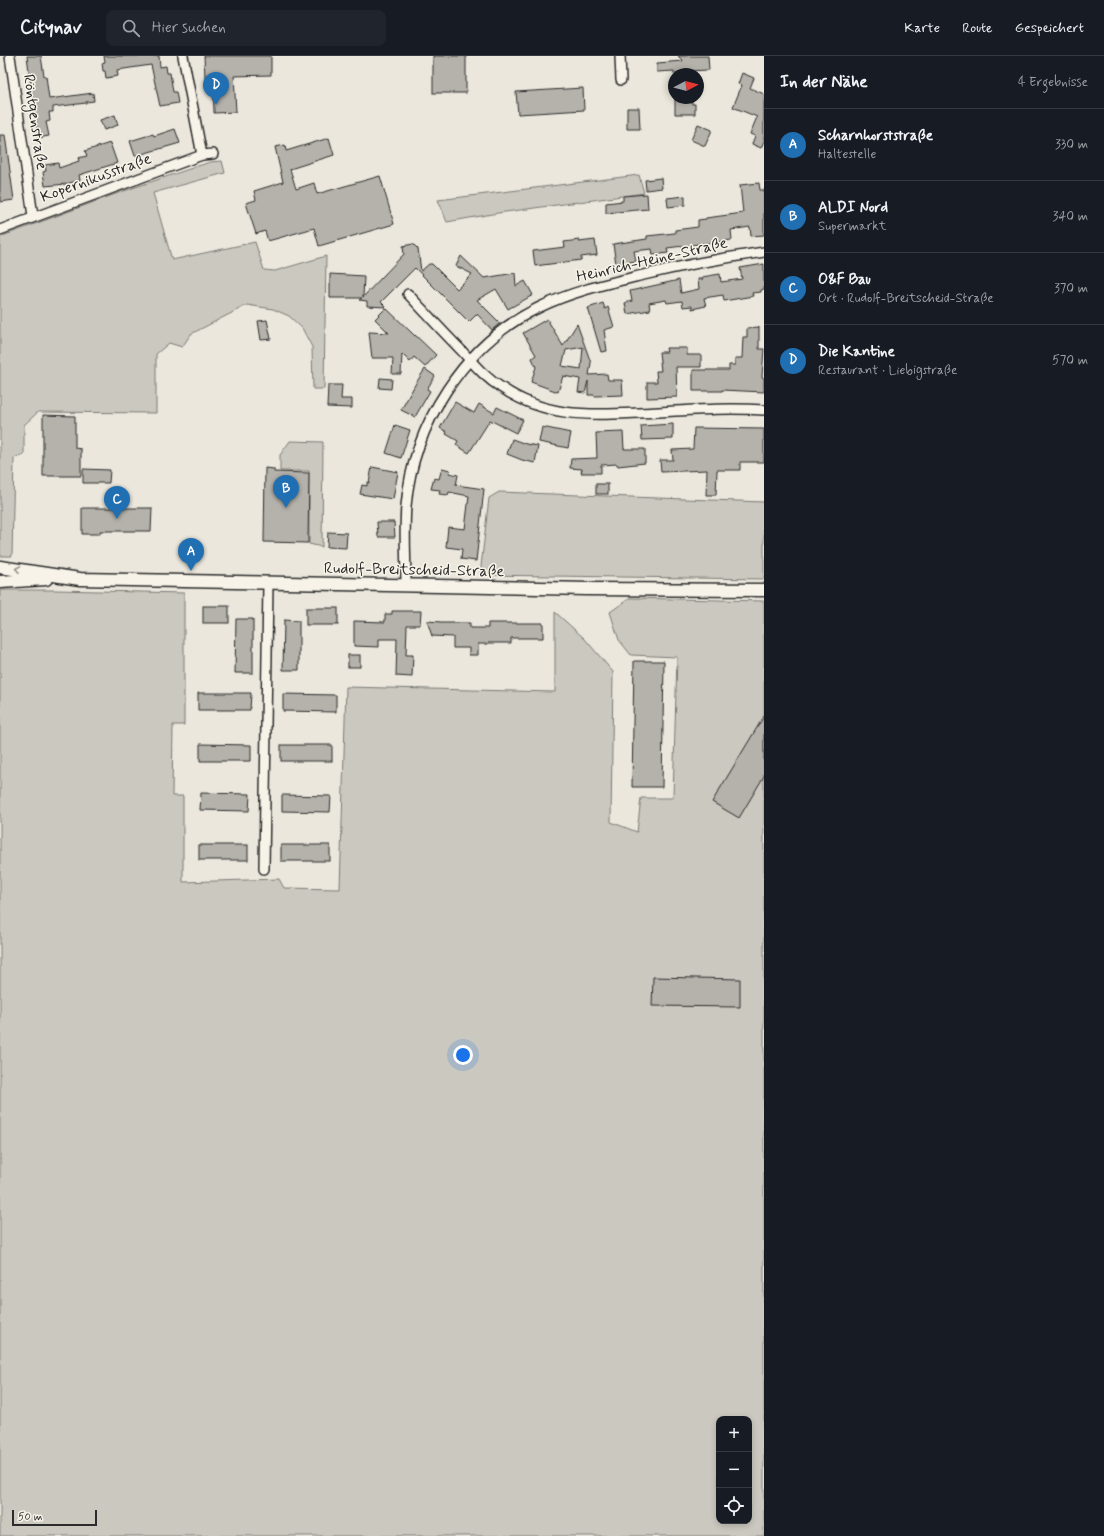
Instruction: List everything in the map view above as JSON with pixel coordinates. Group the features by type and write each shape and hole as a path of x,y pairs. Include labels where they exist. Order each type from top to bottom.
{"street":[{"name":"Röntgenstraße","path":"10,56 33,216"},
{"path":"183,56 202,155"},
{"path":"620,56 621,80"},
{"name":"Kopernikusstraße","path":"0,230 33,216 202,155 213,154"},
{"name":"Heinrich-Heine-Straße","path":"406,585 406,507 413,466 434,411 445,392 470,360 509,326 537,308 571,294 610,282 678,266 764,252"},
{"path":"408,294 481,372 508,392 536,406 577,414 596,415 689,411 764,410"},
{"name":"Rudolf-Breitscheid-Straße","path":"0,567 80,579 268,584 764,590"},
{"name":"Rudolf-Breitscheid-Straße","path":"0,582 63,577"},
{"path":"264,869 268,584"}],"shaded area":[{"path":"222,161 225,173 153,193 172,260 255,242 264,270 275,271 326,256 324,389 313,389 312,347 302,328 289,316 273,309 247,305 191,334 182,347 169,343 156,354 156,413 38,412 24,425 24,454 14,458 12,556 0,556 0,237 121,192 210,162"},
{"path":"639,175 644,193 498,213 447,222 438,200"},
{"path":"290,441 323,442 322,547 309,544 309,471 280,471 280,455"},
{"path":"499,492 764,502 764,579 480,575 489,498"},
{"path":"0,590 184,593 184,725 173,725 172,796 183,796 183,882 279,879 284,888 340,889 346,687 555,692 555,612 585,639 613,672 611,822 637,832 641,798 673,798 677,657 631,655 619,640 610,612 630,598 764,601 764,1536 0,1536"}],"building":[{"path":"27,56 41,56 44,76 46,76 49,99 93,93 94,101 53,107 53,112 49,112 50,121 46,122 49,136 38,138"},
{"path":"104,56 159,56 160,67 166,66 167,73 170,73 173,92 176,92 178,103 160,106 151,65 117,70 118,76 106,78 102,63 105,62"},
{"path":"204,56 271,56 271,75 234,76 236,112 214,113 213,77 205,77"},
{"path":"433,56 466,56 466,93 433,93"},
{"path":"678,56 708,56 709,70 704,70 704,68 668,68 668,71 657,72 657,63 683,61"},
{"path":"742,73 754,78 750,88 764,94 764,141 761,148 752,144 755,136 750,134 757,117 733,107 742,85 738,84"},
{"path":"583,88 584,110 518,114 516,92"},
{"path":"675,104 695,104 695,114 675,114"},
{"path":"627,108 639,108 640,129 627,129"},
{"path":"115,115 118,125 104,130 100,120"},
{"path":"698,124 712,130 705,146 691,140"},
{"path":"175,129 180,143 135,156 130,141 153,134 154,136"},
{"path":"0,135 5,135 14,200 0,202"},
{"path":"329,138 334,155 290,169 296,189 314,183 317,194 380,176 394,224 319,246 314,228 268,241 265,231 256,234 246,203 256,200 254,191 283,182 275,147 285,145 286,151"},
{"path":"110,143 117,163 79,175 80,180 66,184 45,186 43,172 46,171 45,165 58,163 59,168 79,161 78,158 87,156 85,151"},
{"path":"661,178 662,188 646,190 645,180"},
{"path":"759,183 760,190 764,190 764,235 751,236 750,227 731,230 732,240 667,248 668,253 653,255 652,249 634,251 636,261 616,264 613,244 647,239 647,236 675,233 675,230 698,227 698,220 706,218 743,213 740,185"},
{"path":"647,194 648,209 606,213 606,203 623,201 623,196"},
{"path":"685,196 685,205 668,207 667,198"},
{"path":"579,240 579,242 595,240 597,255 581,257 581,260 535,266 533,251 565,247 564,242"},
{"path":"413,244 418,249 421,271 429,264 432,264 457,289 472,274 456,266 461,256 484,278 515,273 516,286 525,281 533,295 508,309 496,289 477,300 500,323 492,330 477,314 469,322 415,268 381,302 386,307 367,306 367,301 359,300 362,298 330,298 330,274 364,276 363,297 404,254 403,246"},
{"path":"764,264 764,289 761,290 761,292 752,293 753,296 724,301 723,295 704,298 706,306 692,309 692,306 683,307 682,301 667,303 666,300 649,303 650,310 627,314 625,303 632,301 630,291 679,280 681,293 699,289 698,279 703,279 702,277 720,274 721,282 742,279 740,268"},
{"path":"603,303 605,309 608,307 614,327 604,330 607,351 601,352 588,308"},
{"path":"386,308 436,355 425,367 414,357 410,362 402,354 401,374 392,374 393,358 372,358 369,332 389,333 375,319"},
{"path":"547,319 563,346 577,324 591,363 589,375 607,374 608,380 622,380 623,395 588,395 588,381 585,393 578,392 580,379 563,376 558,392 531,382 536,367 532,358 536,355 523,333","holes":["583,347 581,369 562,366 566,350"]},
{"path":"267,320 271,339 261,340 258,321"},
{"path":"759,327 759,349 764,349 762,377 764,378 764,392 722,390 693,391 693,370 729,370 729,365 735,365 735,358 742,358 743,337 747,337 747,328"},
{"path":"666,348 687,348 687,355 701,355 701,367 676,367 677,397 647,398 647,382 657,382 656,371 661,371 659,352 667,352"},
{"path":"425,369 435,376 427,389 430,391 415,417 401,410"},
{"path":"380,378 392,379 391,389 379,388"},
{"path":"328,385 342,385 341,399 352,399 352,408 327,407"},
{"path":"455,402 474,413 479,404 494,413 497,407 523,420 516,433 490,420 469,453 456,445 458,441 446,434 447,432 440,428"},
{"path":"43,415 75,416 75,448 81,449 81,476 43,476"},
{"path":"673,424 673,439 642,440 641,426"},
{"path":"395,425 410,430 401,458 386,453"},
{"path":"542,427 571,433 568,448 539,442"},
{"path":"694,428 764,429 764,462 740,462 740,470 717,470 716,495 706,495 707,470 661,472 660,460 673,460 672,450 693,449"},
{"path":"623,432 624,449 645,449 645,463 618,466 617,464 601,465 601,473 581,473 582,469 570,468 571,459 597,458 596,433"},
{"path":"512,439 538,446 535,463 507,454"},
{"path":"372,467 398,472 393,499 360,494 362,485 367,486 367,482 369,483"},
{"path":"265,468 274,469 274,472 309,473 308,543 264,542"},
{"path":"442,468 450,470 449,473 458,475 456,485 484,489 476,561 461,559 462,549 446,547 448,527 465,529 469,496 449,492 448,495 439,494 440,490 431,489 434,478 439,479"},
{"path":"83,469 110,470 109,483 83,483"},
{"path":"596,484 608,484 608,494 596,494"},
{"path":"82,508 152,508 151,531 100,531 100,534 82,534"},
{"path":"377,522 394,522 395,537 378,537"},
{"path":"328,532 347,533 346,548 327,547"},
{"path":"203,606 229,606 229,623 203,623"},
{"path":"306,608 338,608 338,625 306,625"},
{"path":"392,611 421,611 420,625 407,625 406,655 413,655 412,677 396,676 397,639 379,639 379,647 354,646 354,621 385,622 385,614 392,614"},
{"path":"236,619 253,619 253,673 235,673"},
{"path":"284,620 299,621 299,670 283,670"},
{"path":"427,621 441,622 440,623 470,623 470,628 488,628 488,623 543,623 543,638 511,638 511,643 478,644 478,655 469,655 469,648 453,648 453,637 432,636"},
{"path":"348,655 360,655 360,667 348,667"},
{"path":"634,661 664,661 662,787 632,787"},
{"path":"198,693 251,693 250,710 198,710"},
{"path":"283,694 336,695 336,712 283,711"},
{"path":"764,716 764,776 739,818 712,802"},
{"path":"200,744 251,745 251,761 200,761"},
{"path":"281,745 332,745 332,761 281,761"},
{"path":"201,793 250,794 249,811 200,810"},
{"path":"282,795 331,796 330,812 282,811"},
{"path":"199,845 248,845 248,860 199,860"},
{"path":"281,845 330,845 330,861 281,861"},
{"path":"653,977 740,979 740,1007 652,1006"}],"place":[{"name":"Die Kantine","path":"216,105"},
{"name":"ALDI Nord","path":"286,508"},
{"name":"O&F Bau","path":"117,519"},
{"name":"Scharnhorststraße","path":"191,571"}]}
